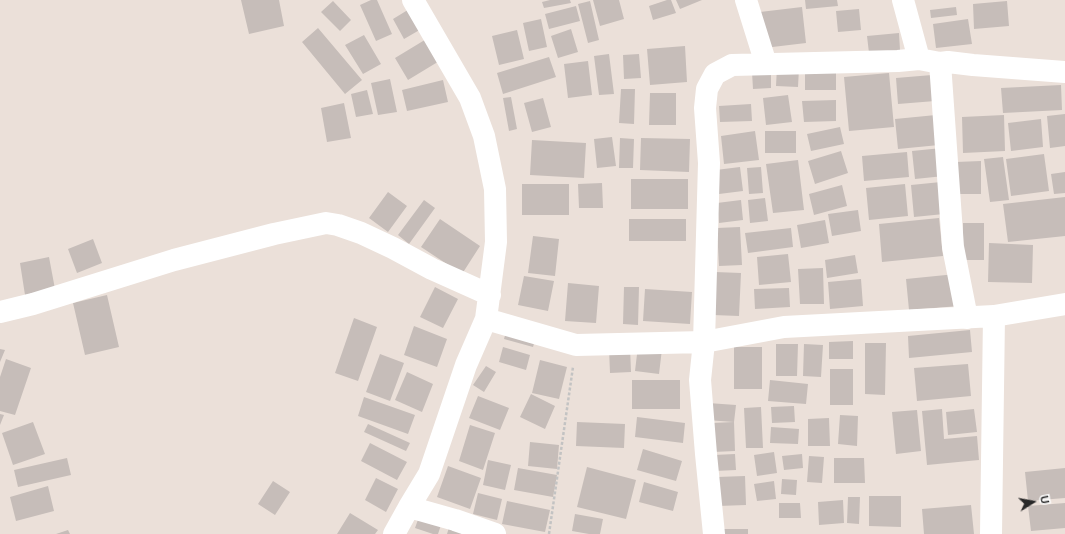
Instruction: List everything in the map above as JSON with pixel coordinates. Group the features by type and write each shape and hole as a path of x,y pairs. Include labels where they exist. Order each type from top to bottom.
{"street":[{"path":"394,534 429,474 466,365 486,319 496,242 495,190 484,136 470,98 414,0"},
{"path":"746,0 766,64"},
{"path":"903,0 930,61 954,247 967,318"},
{"path":"714,534 700,380 704,342 709,163 705,108 707,90 715,74 732,65 898,61 948,62 1065,72"},
{"path":"0,312 33,304 174,260 274,234 326,223 338,225 361,233 490,295"},
{"path":"486,319 576,345 704,342 784,327 994,316 1065,304"},
{"path":"991,534 994,316"},
{"path":"409,507 495,534"}],"path":[{"path":"549,534 576,345"}],"building":[{"path":"241,0 279,0 284,26 249,34"},
{"path":"371,0 377,0 392,34 376,41 360,5"},
{"path":"550,0 570,0 571,3 544,8 542,2"},
{"path":"593,0 619,0 624,19 600,26"},
{"path":"671,0 676,13 653,20 649,6"},
{"path":"676,0 702,0 680,9"},
{"path":"805,0 837,0 838,6 806,9"},
{"path":"333,1 351,20 340,31 321,12"},
{"path":"590,1 599,40 588,43 578,4"},
{"path":"1007,1 1009,26 974,29 973,4"},
{"path":"576,6 580,21 549,29 545,14"},
{"path":"802,7 806,43 764,48 760,12"},
{"path":"956,7 957,15 931,18 930,10"},
{"path":"411,8 423,28 404,39 393,19"},
{"path":"859,9 861,30 838,32 836,11"},
{"path":"541,19 547,47 529,51 523,23"},
{"path":"968,19 972,44 936,48 933,24"},
{"path":"318,28 362,80 345,94 302,42"},
{"path":"571,29 578,52 558,58 551,36"},
{"path":"517,30 524,59 499,65 492,36"},
{"path":"899,33 900,50 869,53 867,36"},
{"path":"364,35 381,64 363,74 345,45"},
{"path":"428,38 441,60 408,80 395,58"},
{"path":"685,46 687,82 650,85 647,49"},
{"path":"609,54 614,94 599,95 594,56"},
{"path":"639,54 641,78 624,79 623,55"},
{"path":"549,57 556,77 503,94 497,73"},
{"path":"588,61 592,95 568,98 564,64"},
{"path":"777,67 799,68 798,87 776,86"},
{"path":"805,69 836,69 836,90 805,90"},
{"path":"771,71 771,88 753,89 752,72"},
{"path":"889,73 894,127 849,131 844,77"},
{"path":"932,75 935,101 898,104 896,78"},
{"path":"390,79 397,112 378,115 371,83"},
{"path":"443,80 448,102 407,111 402,90"},
{"path":"1061,85 1062,110 1003,113 1001,88"},
{"path":"621,89 635,89 634,124 619,123"},
{"path":"367,90 373,114 356,117 351,94"},
{"path":"650,93 676,93 676,125 649,125"},
{"path":"788,95 792,122 766,125 763,98"},
{"path":"511,97 517,129 509,131 503,98"},
{"path":"543,98 551,127 532,132 524,103"},
{"path":"836,100 836,121 804,122 802,101"},
{"path":"344,103 351,138 327,142 321,108"},
{"path":"751,104 752,121 720,122 719,106"},
{"path":"1065,114 1065,146 1050,148 1047,116"},
{"path":"936,115 939,145 898,149 895,119"},
{"path":"1004,115 1005,151 963,153 962,117"},
{"path":"1041,119 1043,147 1011,151 1008,123"},
{"path":"840,127 844,144 811,151 807,134"},
{"path":"755,131 759,160 724,164 721,136"},
{"path":"765,131 796,131 796,153 765,153"},
{"path":"612,137 616,166 597,168 594,139"},
{"path":"620,138 634,139 633,168 619,168"},
{"path":"641,138 690,139 689,172 640,170"},
{"path":"532,140 586,143 584,178 530,175"},
{"path":"942,148 944,176 915,179 912,151"},
{"path":"841,151 848,173 815,184 808,161"},
{"path":"907,152 909,177 864,181 862,156"},
{"path":"1044,154 1049,191 1011,196 1006,159"},
{"path":"1003,157 1009,200 990,202 984,159"},
{"path":"798,160 804,210 773,213 766,164"},
{"path":"981,161 981,194 956,194 956,162"},
{"path":"740,167 743,191 719,194 716,170"},
{"path":"761,167 763,193 749,194 747,168"},
{"path":"1065,172 1065,193 1054,194 1051,174"},
{"path":"631,179 688,179 688,209 631,209"},
{"path":"941,182 944,214 914,217 911,185"},
{"path":"602,183 603,208 579,208 578,184"},
{"path":"522,184 569,184 569,215 522,215"},
{"path":"905,184 908,216 869,220 866,188"},
{"path":"842,185 847,206 814,215 809,194"},
{"path":"388,192 407,206 388,232 369,218"},
{"path":"1065,197 1065,236 1008,242 1003,204"},
{"path":"765,198 768,221 750,223 748,200"},
{"path":"424,200 435,208 409,244 398,235"},
{"path":"741,200 743,220 719,223 717,203"},
{"path":"858,210 861,231 832,236 828,214"},
{"path":"939,218 943,256 882,262 879,224"},
{"path":"440,219 480,246 462,274 421,247"},
{"path":"629,219 686,219 686,241 629,241"},
{"path":"825,220 829,243 801,248 797,225"},
{"path":"963,223 984,223 984,260 963,260"},
{"path":"740,227 742,265 719,266 717,228"},
{"path":"791,228 793,247 748,253 745,233"},
{"path":"533,236 559,239 555,276 528,273"},
{"path":"93,239 102,263 77,273 68,249"},
{"path":"989,243 1033,245 1032,283 988,282"},
{"path":"788,254 791,282 759,285 757,257"},
{"path":"855,255 858,273 827,278 825,260"},
{"path":"49,257 55,289 25,295 20,263"},
{"path":"823,268 824,304 800,304 798,269"},
{"path":"715,272 741,273 739,316 713,315"},
{"path":"956,274 959,306 909,310 906,279"},
{"path":"524,276 554,281 548,311 518,305"},
{"path":"861,279 863,306 830,309 828,282"},
{"path":"568,283 599,286 596,323 565,321"},
{"path":"435,287 458,299 443,328 420,317"},
{"path":"624,287 639,287 638,325 623,324"},
{"path":"789,288 790,307 755,309 754,289"},
{"path":"645,289 692,292 690,324 643,321"},
{"path":"107,295 119,347 85,355 73,303"},
{"path":"354,318 377,327 358,381 335,373"},
{"path":"414,326 447,339 437,367 404,355"},
{"path":"507,328 536,337 533,347 504,339"},
{"path":"970,330 972,352 909,358 908,336"},
{"path":"853,341 853,359 829,359 829,342"},
{"path":"865,343 886,343 885,395 865,394"},
{"path":"776,344 798,344 797,376 776,376"},
{"path":"804,344 823,345 821,377 803,376"},
{"path":"638,346 662,349 659,374 635,371"},
{"path":"503,347 530,355 526,370 499,362"},
{"path":"630,347 631,372 610,373 609,348"},
{"path":"734,347 762,347 762,389 734,389"},
{"path":"0,349 5,350 0,362"},
{"path":"380,354 404,363 390,401 366,392"},
{"path":"6,359 31,368 15,415 0,411 0,377"},
{"path":"540,360 567,367 559,399 532,393"},
{"path":"968,364 971,396 917,401 914,368"},
{"path":"486,366 496,372 484,392 473,385"},
{"path":"830,369 853,369 853,405 830,405"},
{"path":"407,372 433,384 422,412 395,400"},
{"path":"632,380 680,380 680,409 632,409"},
{"path":"770,380 808,384 806,404 768,401"},
{"path":"531,394 555,406 545,429 520,417"},
{"path":"478,396 509,408 500,430 469,418"},
{"path":"364,397 415,415 408,434 358,416"},
{"path":"708,403 736,405 734,422 706,420"},
{"path":"794,406 795,422 772,423 771,407"},
{"path":"761,407 763,448 746,448 744,408"},
{"path":"942,409 944,439 977,436 979,460 927,465 922,411"},
{"path":"974,409 977,432 948,435 946,412"},
{"path":"917,410 921,451 896,454 892,412"},
{"path":"0,414 4,415 0,425"},
{"path":"840,415 858,416 857,446 838,444"},
{"path":"637,417 685,423 683,443 635,437"},
{"path":"829,418 830,446 808,446 808,419"},
{"path":"33,422 45,454 13,465 2,433"},
{"path":"577,422 625,424 624,448 576,446"},
{"path":"734,422 735,451 713,452 712,423"},
{"path":"368,424 410,443 406,451 364,432"},
{"path":"470,425 495,433 483,470 459,461"},
{"path":"771,427 799,429 798,444 770,443"},
{"path":"530,442 559,445 557,469 528,466"},
{"path":"370,443 407,462 397,480 361,461"},
{"path":"643,449 682,461 676,481 637,470"},
{"path":"774,452 777,473 757,476 754,455"},
{"path":"735,454 736,470 715,471 714,455"},
{"path":"802,454 803,468 784,470 782,456"},
{"path":"809,456 824,457 822,483 807,482"},
{"path":"67,458 71,475 18,487 14,470"},
{"path":"834,458 864,458 865,483 834,483"},
{"path":"488,460 511,465 505,490 483,485"},
{"path":"448,466 481,478 470,509 437,497"},
{"path":"587,467 636,480 626,519 577,507"},
{"path":"518,468 557,475 553,497 514,490"},
{"path":"1065,468 1065,498 1028,501 1025,472"},
{"path":"745,476 746,505 718,506 717,477"},
{"path":"376,478 398,489 386,512 365,500"},
{"path":"782,479 797,480 796,495 781,494"},
{"path":"273,481 290,492 275,515 258,504"},
{"path":"774,481 776,499 757,501 754,484"},
{"path":"644,482 678,492 673,511 639,502"},
{"path":"48,486 54,511 16,521 10,497"},
{"path":"478,493 502,499 497,520 473,514"},
{"path":"869,496 901,496 901,527 869,526"},
{"path":"848,497 860,497 859,524 847,523"},
{"path":"843,500 844,523 819,525 818,502"},
{"path":"507,501 550,510 545,532 502,524"},
{"path":"779,503 800,503 801,518 779,518"},
{"path":"1065,503 1065,528 1031,531 1028,506"},
{"path":"971,505 974,534 924,534 922,509"},
{"path":"350,513 378,530 375,534 337,534"},
{"path":"420,514 442,522 438,534 433,534 415,528"},
{"path":"575,514 603,519 600,534 572,531"},
{"path":"450,524 476,534 447,534"},
{"path":"721,529 748,529 748,534 721,534"},
{"path":"68,530 70,534 56,534"}]}
